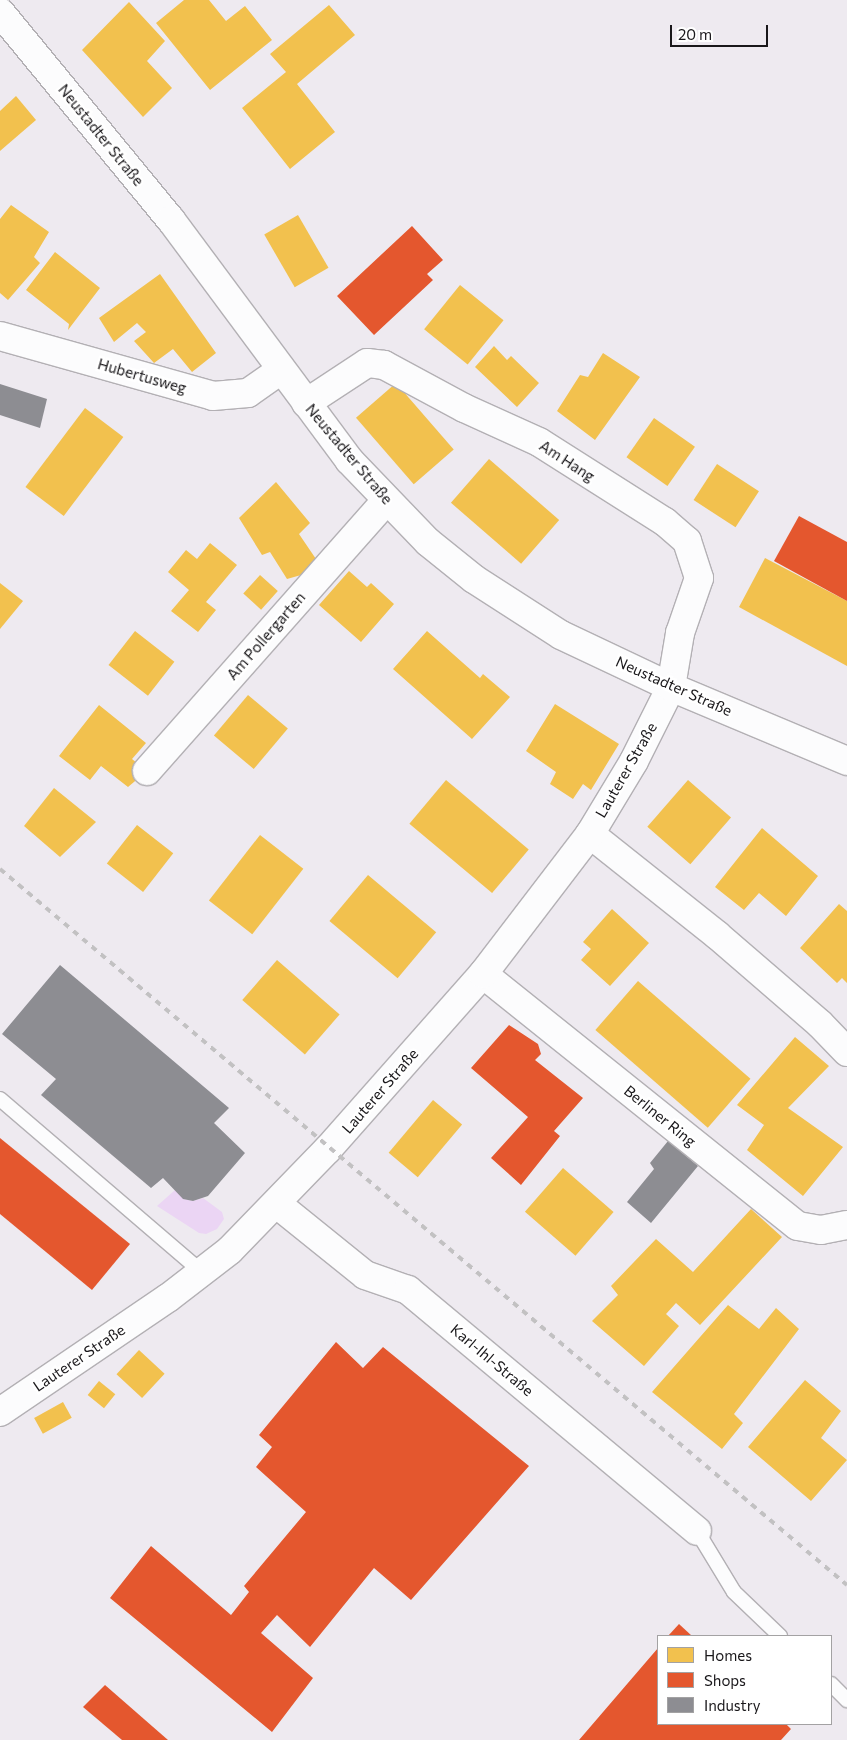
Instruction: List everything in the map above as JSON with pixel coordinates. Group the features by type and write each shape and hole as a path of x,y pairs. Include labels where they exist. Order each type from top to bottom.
{"street":[{"name":"Neustadter Straße","path":"0,12 171,220 306,404 386,501 428,542 474,579 561,635 671,687 847,762"},
{"name":"Hubertusweg","path":"0,336 213,396 248,393 280,371"},
{"name":"Am Hang","path":"306,404 368,363 384,365 464,408 539,442 665,522 687,542 699,578 680,633 671,687"},
{"name":"Am Pollergarten","path":"147,770 386,501"},
{"name":"Lauterer Straße","path":"0,1412 202,1272 230,1250 277,1204 483,974 590,834 634,761 671,687"},
{"path":"590,834 717,935 820,1024 847,1052"},
{"name":"Berliner Ring","path":"483,974 798,1226 821,1230 847,1225"},
{"name":"Karl-Ihl-Straße","path":"277,1204 365,1275 408,1290 697,1531"}],"lane":[{"path":"0,1099 202,1272"},
{"path":"697,1531 734,1592 779,1635"},
{"path":"832,1685 847,1700"}],"shaded area":[{"path":"175,1190 184,1199 193,1201 203,1198 222,1212 224,1219 217,1229 206,1234 199,1233 157,1206"}],"building: Homes":[{"path":"184,0 209,0 226,21 245,6 272,40 210,90 156,23"},
{"path":"129,2 165,41 147,61 172,88 143,117 82,50"},
{"path":"329,5 355,35 297,84 335,132 290,169 242,108 286,72 270,54"},
{"path":"16,96 36,120 0,151 0,111"},
{"path":"11,205 49,232 34,257 40,263 8,300 0,293 0,219"},
{"path":"298,215 328,268 295,287 264,235"},
{"path":"55,252 100,288 68,330 69,324 26,290"},
{"path":"160,274 216,353 192,372 173,349 154,363 134,341 146,332 137,323 114,342 99,318"},
{"path":"460,285 504,320 468,365 424,329"},
{"path":"494,346 507,360 511,356 539,383 517,407 475,367"},
{"path":"603,353 640,377 595,440 557,411 580,375 588,377"},
{"path":"396,383 454,449 414,484 356,418"},
{"path":"85,408 123,437 64,516 25,487"},
{"path":"654,418 695,447 667,486 626,457"},
{"path":"489,459 559,520 521,564 451,503"},
{"path":"717,464 759,491 736,527 694,500"},
{"path":"276,482 310,523 299,534 316,559 308,573 287,579 270,552 262,555 239,518"},
{"path":"210,543 237,565 206,602 216,610 198,632 171,611 189,590 168,572 186,550 197,559"},
{"path":"765,558 847,601 847,666 739,607"},
{"path":"349,571 367,587 371,583 394,604 361,642 319,605"},
{"path":"260,575 278,591 261,610 243,594"},
{"path":"0,583 23,601 0,629"},
{"path":"135,631 174,662 148,696 109,665"},
{"path":"427,631 480,678 483,674 510,697 472,739 393,669"},
{"path":"248,695 288,728 254,769 214,736"},
{"path":"555,704 619,744 591,790 583,784 573,799 550,784 556,772 526,751"},
{"path":"99,705 146,743 132,759 147,771 128,787 101,766 90,780 59,756"},
{"path":"446,780 529,849 492,893 409,824"},
{"path":"688,780 731,817 690,864 647,827"},
{"path":"54,788 96,822 60,857 24,826"},
{"path":"137,825 173,853 143,892 107,864"},
{"path":"762,828 818,876 786,916 759,893 744,910 715,887"},
{"path":"260,835 303,869 252,934 209,900"},
{"path":"368,875 436,932 398,978 329,921"},
{"path":"839,904 847,911 847,983 842,978 837,983 800,948"},
{"path":"612,909 649,943 610,986 581,960 591,949 583,942"},
{"path":"277,960 340,1014 305,1054 242,1000"},
{"path":"638,981 750,1079 708,1128 595,1030"},
{"path":"795,1037 829,1066 788,1108 843,1147 803,1196 747,1150 764,1125 737,1105"},
{"path":"433,1100 462,1124 418,1177 389,1153"},
{"path":"563,1168 614,1212 576,1256 525,1212"},
{"path":"751,1209 782,1237 700,1325 676,1303 666,1314 679,1326 644,1366 592,1321 618,1295 611,1286 656,1239 693,1272"},
{"path":"728,1305 759,1329 776,1308 799,1329 734,1414 743,1423 722,1449 652,1392"},
{"path":"139,1350 165,1374 142,1398 116,1374"},
{"path":"805,1380 841,1411 821,1438 847,1460 811,1501 748,1447"},
{"path":"99,1381 115,1394 104,1408 88,1395"},
{"path":"63,1402 72,1418 43,1434 34,1418"}],"building: Shops":[{"path":"412,226 443,260 427,274 433,280 374,335 337,296"},
{"path":"799,516 847,542 847,601 774,561"},
{"path":"509,1025 538,1044 541,1054 535,1060 583,1098 554,1131 560,1136 521,1185 491,1158 528,1117 471,1068"},
{"path":"0,1138 130,1244 92,1290 0,1214"},
{"path":"336,1342 363,1368 383,1347 529,1466 411,1600 374,1568 310,1647 277,1615 261,1633 313,1678 272,1732 110,1598 151,1546 231,1615 249,1592 244,1586 306,1512 256,1467 272,1447 259,1435"},
{"path":"679,1624 691,1635 669,1635"},
{"path":"657,1649 657,1725 787,1725 791,1729 781,1740 579,1740"},
{"path":"105,1685 168,1740 122,1740 83,1707"}],"building: Industry":[{"path":"0,384 47,399 40,428 0,415"},
{"path":"60,965 229,1108 214,1123 245,1153 208,1196 193,1201 183,1199 163,1178 151,1188 41,1095 56,1079 2,1034"},
{"path":"668,1141 698,1166 651,1223 627,1202 654,1169 650,1163"}],"railway":[{"path":"0,869 847,1585"}]}
